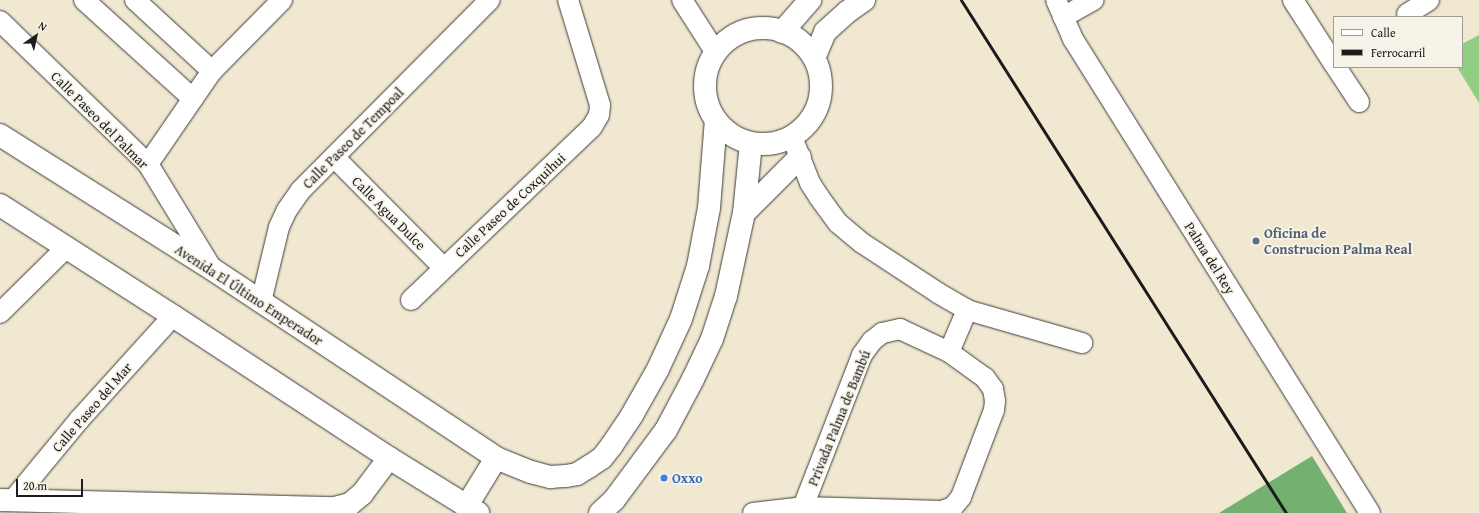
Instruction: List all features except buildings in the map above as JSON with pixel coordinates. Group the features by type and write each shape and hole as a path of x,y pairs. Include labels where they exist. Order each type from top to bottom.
{"street":[{"path":"84,0 193,99"},
{"path":"135,0 212,71"},
{"path":"148,164 212,71 282,0"},
{"name":"Calle Paseo de Tempoal","path":"261,302 279,227 287,210 301,190 490,0"},
{"name":"Calle Paseo de Coxquihui","path":"411,300 592,127 599,115 600,105 568,0"},
{"path":"682,0 716,53"},
{"path":"782,32 810,0"},
{"path":"815,56 825,32 847,12 864,0"},
{"path":"1059,8 1094,0"},
{"path":"1292,0 1333,62"},
{"path":"1406,14 1429,0"},
{"name":"Palma del Rey","path":"1059,8 1073,39 1370,513"},
{"name":"Calle Paseo del Palmar","path":"0,21 148,164 212,270"},
{"path":"765,28 782,32 798,40 815,56 821,83 820,99 814,114 805,127 792,137 772,144 751,143 732,135 716,120 708,104 705,87 708,69 716,53 725,43 736,35 750,30 765,28"},
{"path":"1337,68 1359,102"},
{"name":"Avenida El Último Emperador","path":"0,135 212,270 496,458 531,472 550,477 577,474 602,458 632,415 658,370 681,319 698,266 709,208 716,120"},
{"path":"792,137 813,188 846,231 938,294 967,310 1082,343"},
{"path":"600,513 614,500 666,430 712,339 726,296 744,213 751,143"},
{"name":"Calle Agua Dulce","path":"334,157 444,268"},
{"path":"744,213 800,157"},
{"path":"0,205 67,247 389,458 472,510 496,458"},
{"path":"0,313 67,247"},
{"path":"948,352 967,310"},
{"name":"Calle Paseo del Mar","path":"6,500 173,316"},
{"name":"Privada Palma de Bambú","path":"753,513 803,507 942,511 953,507 961,497 994,410 995,401 993,389 985,378 948,352 900,329 882,333 872,341 862,355 803,507"},
{"path":"6,500 335,508 350,504 362,494 389,458"}],"green space":[{"path":"1479,35 1479,103 1458,68 1463,68 1463,43"},
{"path":"1312,456 1347,513 1219,513"}],"railway":[{"path":"961,0 1286,513"}],"place":[{"name":"Oficina de Construcion Palma Real","path":"1256,241"},
{"name":"Oxxo","path":"664,478"}]}
